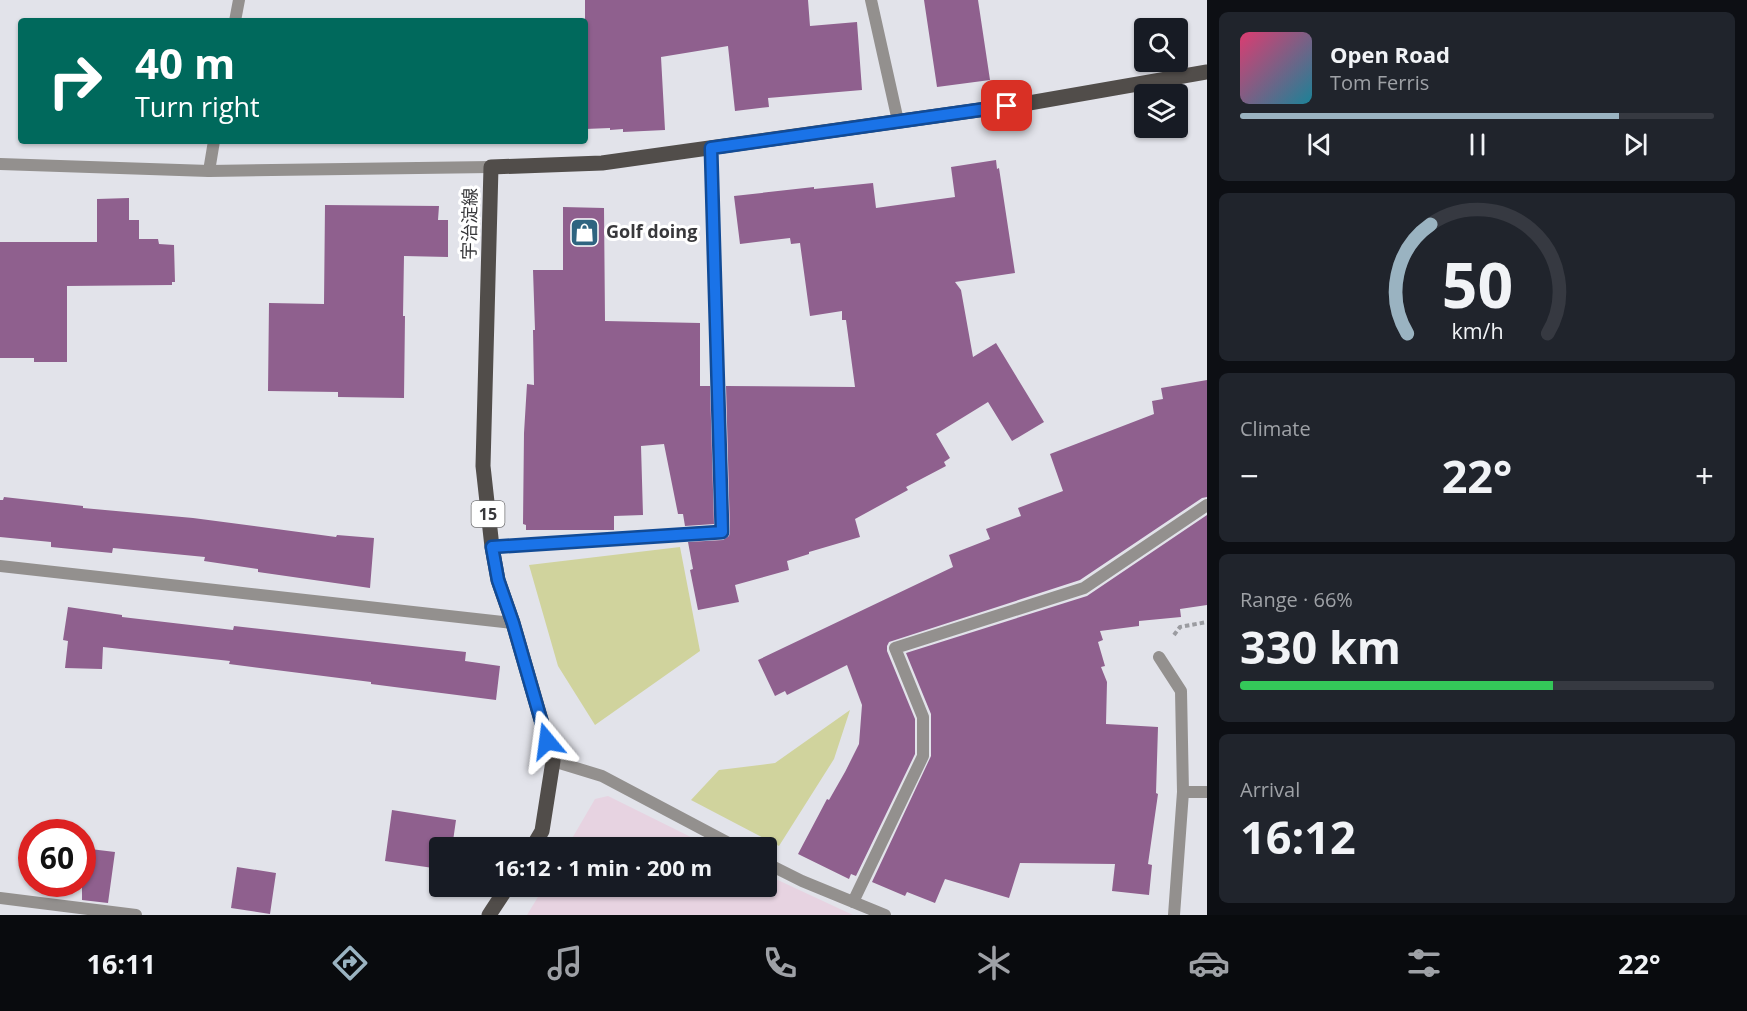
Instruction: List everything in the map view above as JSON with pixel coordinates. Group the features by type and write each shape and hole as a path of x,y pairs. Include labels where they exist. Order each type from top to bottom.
{"main road":[{"name":"宇治淀線","path":"538,837 542,831 553,761 513,623 498,580 483,466 490,167 602,163 1029,103 1207,72"},
{"path":"489,915 501,897"}],"street":[{"path":"236,18 239,0"},
{"path":"871,0 898,121"},
{"path":"209,171 214,144"},
{"path":"492,547 722,532 711,148"},
{"path":"0,164 209,171 490,167"},
{"path":"853,902 923,756 923,717 895,648 1084,588 1207,505"},
{"path":"0,566 513,623"},
{"path":"1159,657 1182,692 1183,792 1174,915"},
{"path":"553,761 602,776 717,837"},
{"path":"1183,792 1207,792"},
{"path":"777,868 885,915"},
{"path":"0,898 136,915"}],"path":[{"path":"1159,657 1180,627 1207,622"}],"shaded area":[{"path":"608,796 691,837 573,837 595,799"},
{"path":"777,880 853,915 527,915 538,897 777,897"}],"green space":[{"path":"680,547 700,651 595,725 558,666 529,565"},
{"path":"850,710 834,759 779,846 777,837 762,837 691,800 719,770 775,763"}],"building":[{"path":"585,0 808,0 810,26 857,22 862,90 768,98 769,107 735,111 728,46 661,57 665,130 623,132 623,129 588,129 588,18 585,18"},
{"path":"924,0 978,0 990,80 937,87"},
{"path":"996,160 1015,273 955,282 961,290 973,357 996,343 1044,422 1012,441 988,402 936,434 950,458 944,462 946,466 906,487 908,490 855,519 860,537 787,561 789,570 735,585 739,602 698,610 690,570 693,569 688,542 723,540 729,536 730,532 726,386 855,387 846,320 842,320 842,311 810,316 800,243 791,244 790,238 740,244 734,196 873,183 876,208 955,197 951,167"},
{"path":"129,198 129,220 139,220 139,239 158,239 159,244 174,245 175,282 172,282 172,285 67,286 67,362 34,362 34,358 0,358 0,242 97,242 97,199"},
{"path":"325,205 439,206 438,220 448,220 448,257 404,256 404,398 338,397 338,392 268,391 269,303 324,304"},
{"path":"563,207 604,208 605,321 700,323 700,386 710,386 714,524 685,526 683,514 678,514 664,444 641,446 643,515 614,516 614,530 526,530 526,525 523,524 527,384 534,385 533,270 563,270"},
{"path":"1207,380 1207,497 1202,498 1080,580 889,642 887,651 915,719 915,754 856,876 851,874 849,879 798,854 859,744 862,705 847,665 787,695 785,691 775,696 758,660 953,567 949,555 990,539 986,529 1021,516 1018,508 1063,491 1050,454 1154,414 1152,401 1163,399 1161,388"},
{"path":"4,497 336,537 337,535 374,538 370,588 258,572 258,569 204,561 205,557 113,548 112,553 51,547 51,542 0,537 0,500"},
{"path":"1207,515 1207,605 1180,609 1181,617 1139,621 1139,626 1100,631 1103,640 1098,642 1105,666 1101,667 1107,682 1106,724 1158,727 1156,793 1158,794 1148,864 1152,865 1149,895 1112,891 1115,864 1020,863 1009,898 945,879 935,903 907,892 905,896 872,882 931,756 931,714 906,653 1087,596"},
{"path":"68,607 122,615 122,617 233,630 234,626 466,652 465,661 500,666 496,700 229,664 230,661 103,647 102,669 65,668 68,641 63,640"},
{"path":"392,810 456,820 454,837 429,837 429,867 385,861"},
{"path":"96,850 115,852 108,903 82,900 82,897 96,897"},
{"path":"237,867 276,873 270,914 231,908"}],"place":[{"name":"Golf doing","path":"585,232"}],"route":[{"path":"547,741 513,623 498,580 492,547 722,532 711,148 1007,106"}]}
